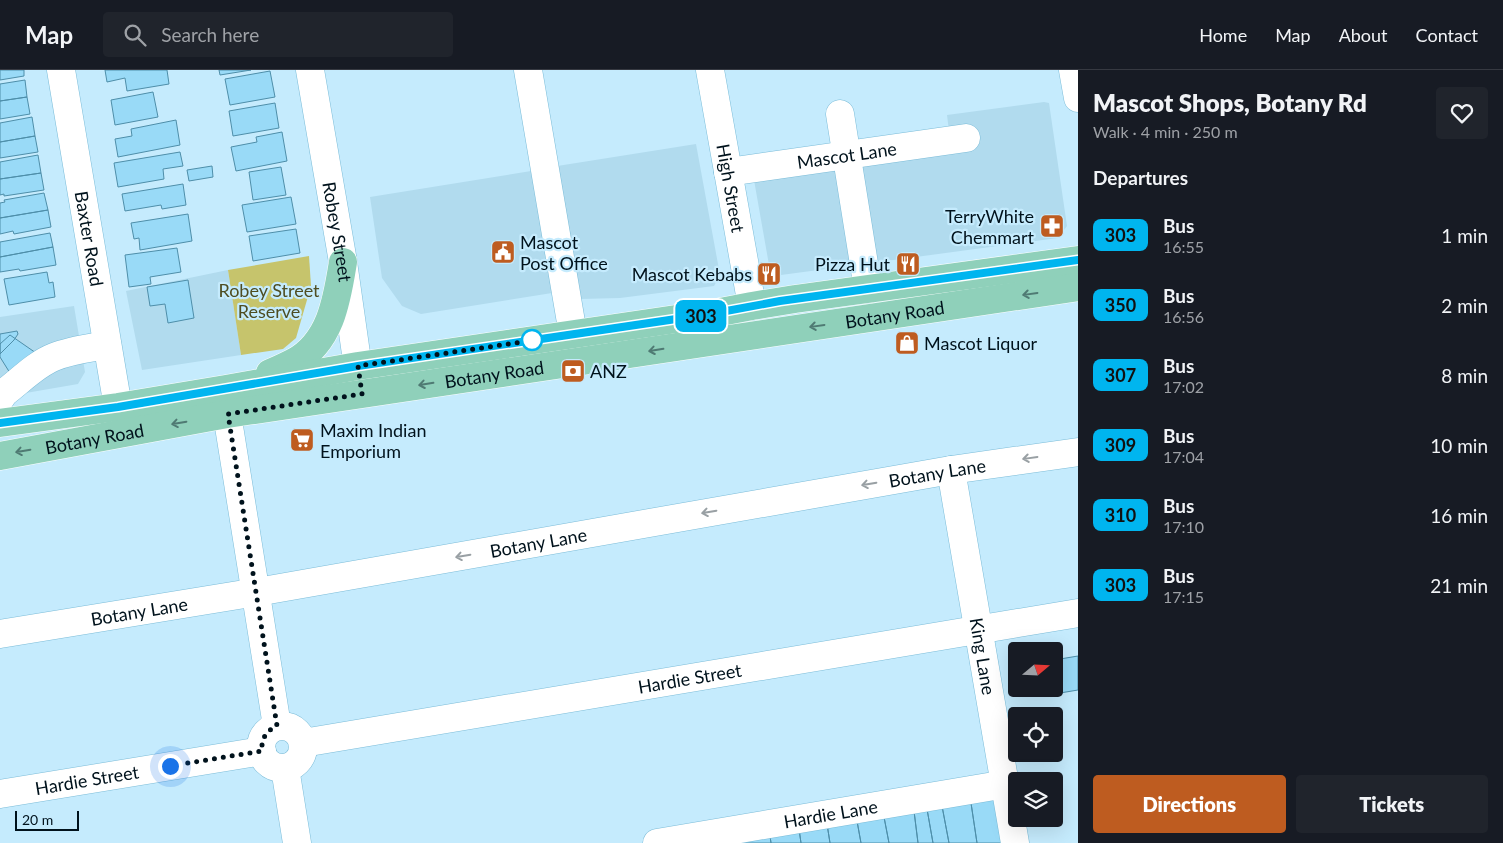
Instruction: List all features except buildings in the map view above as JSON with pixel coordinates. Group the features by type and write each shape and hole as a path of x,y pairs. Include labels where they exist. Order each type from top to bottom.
{"main road":[{"name":"Botany Road","path":"0,456 227,402 358,366 710,314 752,306 1078,260"},
{"path":"227,402 264,376 295,362 309,352 319,340 328,326 336,303 343,262"},
{"name":"Botany Road","path":"0,423 118,407 362,394 1078,287"}],"street":[{"name":"Baxter Road","path":"61,70 118,407"},
{"name":"Robey Street","path":"310,70 343,262 362,394"},
{"path":"528,70 573,334"},
{"name":"High Street","path":"710,70 752,306"},
{"path":"1074,70 1078,98"},
{"path":"840,114 868,289"},
{"name":"Mascot Lane","path":"728,172 966,138"},
{"path":"0,399 4,393 33,370 54,357 107,345"},
{"path":"227,402 277,726"},
{"name":"Botany Lane","path":"0,634 257,592 951,470 1078,452"},
{"name":"King Lane","path":"951,470 1015,843"},
{"name":"Hardie Street","path":"303,744 1078,612"},
{"path":"277,726 291,728 301,737 303,744 300,760 286,768 279,768 263,757 263,738 277,726"},
{"name":"Hardie Street","path":"0,794 262,751"},
{"path":"286,768 297,843"},
{"name":"Hardie Lane","path":"657,843 1006,784"}],"shaded area":[{"path":"1044,102 1049,103 1067,226 1058,238 781,275 769,265 754,180 949,131 947,115"},
{"path":"696,144 720,275 714,286 620,298 580,299 551,167"},
{"path":"531,171 552,293 421,314 402,306 382,278 370,197"},
{"path":"228,270 241,355 142,370 126,291"},
{"path":"74,306 85,372 78,384 20,394 0,394 0,317"}],"green space":[{"name":"Robey Street Reserve","path":"309,256 311,286 296,338 283,349 241,355 228,270"}],"bus line":[{"name":"303","path":"0,423 118,407 358,366 710,314 780,301 1078,260"}],"place":[{"name":"TerryWhite Chemmart","path":"1052,226"},
{"name":"Mascot Post Office","path":"503,252"},
{"name":"Pizza Hut","path":"908,264"},
{"name":"Mascot Kebabs","path":"769,274"},
{"name":"Mascot Liquor","path":"907,343"},
{"name":"ANZ","path":"573,371"},
{"name":"Maxim Indian Emporium","path":"302,440"}],"route":[{"path":"170,766 262,751 261,744 263,738 277,726 228,414 362,394 358,366 536,340 532,340"}]}
